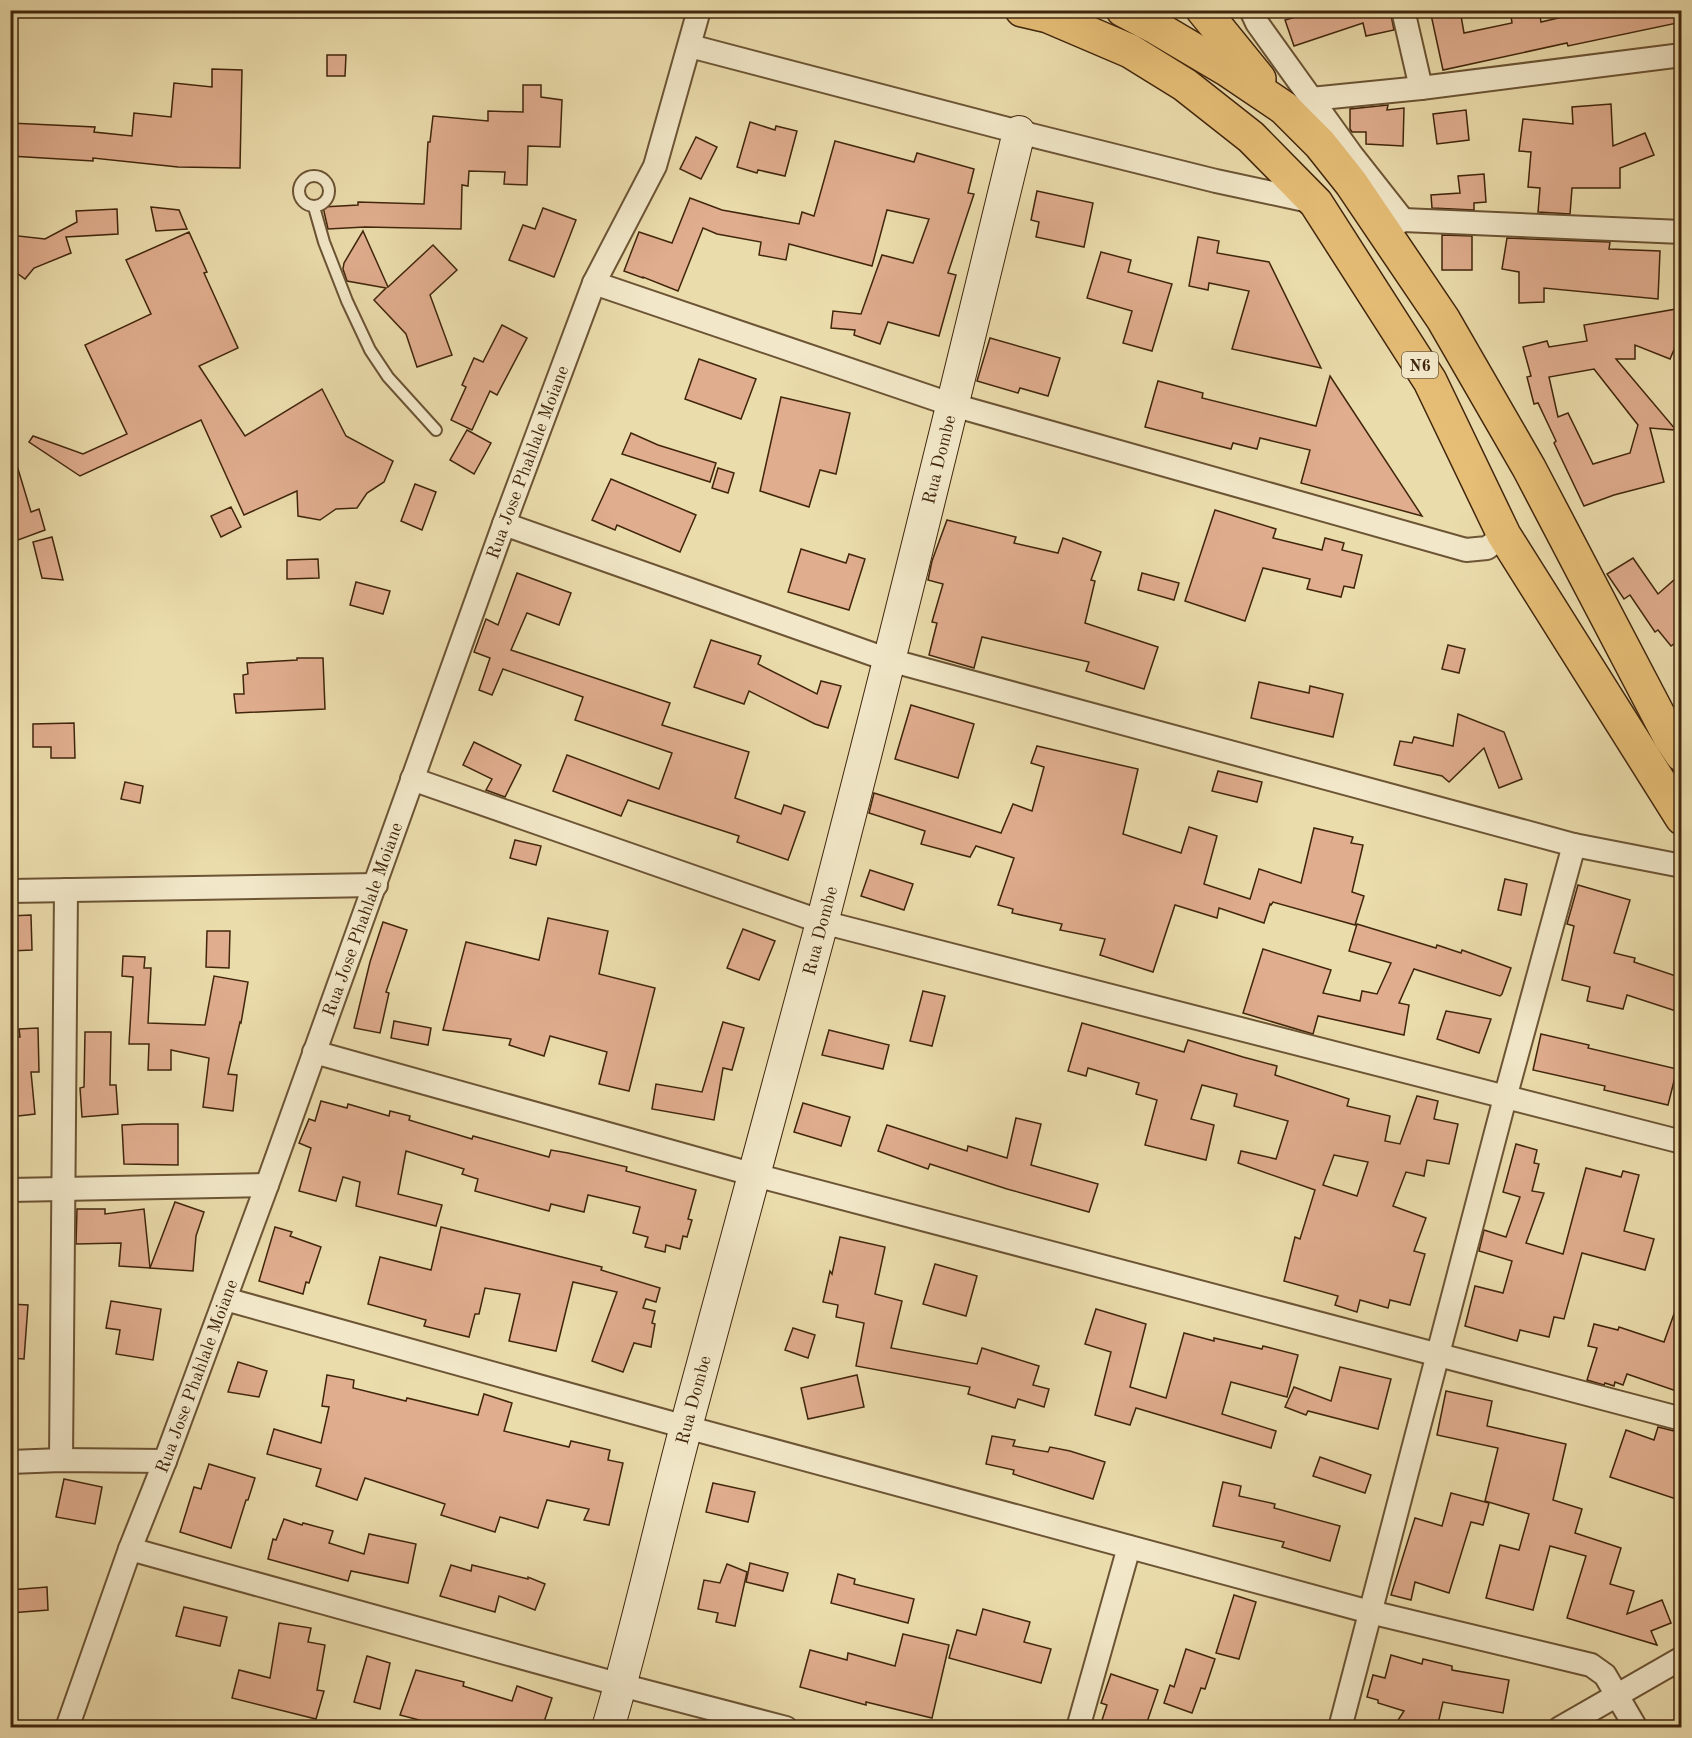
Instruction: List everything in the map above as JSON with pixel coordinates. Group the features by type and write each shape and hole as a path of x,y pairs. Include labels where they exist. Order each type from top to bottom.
{"highway":[{"name":"N6","path":"1123,10 1228,70 1297,104 1320,144 1351,183 1394,226 1443,319 1529,468 1678,744"},
{"path":"1203,10 1297,104"},
{"name":"N6","path":"1042,12 1130,51 1185,85 1251,137 1316,203 1430,381 1504,535 1682,818"}],"street":[{"name":"Rua Jose Phahlale Moiane","path":"67,1728 130,1549 267,1185 504,524 594,283 655,166 699,10"},
{"path":"1251,10 1297,104 1682,55"},
{"path":"1403,10 1421,88"},
{"path":"690,46 1216,182 1316,203"},
{"name":"Rua Dombe","path":"608,1728 686,1427 822,922 953,405 1019,132"},
{"path":"1394,226 1682,232"},
{"path":"594,283 953,405 1466,550 1487,548 1504,535"},
{"path":"504,524 889,660 1574,845 1682,866"},
{"path":"412,779 822,922 1682,1142"},
{"path":"1340,1728 1505,1098 1574,845"},
{"path":"10,891 376,885"},
{"path":"62,1460 66,890"},
{"path":"314,1052 755,1175 1682,1419"},
{"path":"10,1190 267,1185"},
{"path":"225,1299 686,1427 1370,1612 1591,1665 1605,1675 1636,1728"},
{"path":"10,1461 165,1461"},
{"path":"1078,1728 1129,1547"},
{"path":"130,1549 621,1685 786,1728"},
{"path":"1560,1728 1682,1658"}],"lane":[{"path":"314,207 324,242 347,301 370,350 388,377 436,430"}],"building":[{"path":"1294,10 1390,10 1394,30 1366,36 1363,23 1294,46 1285,20 1296,17"},
{"path":"1430,10 1460,10 1464,33 1512,23 1511,16 1535,10 1539,10 1541,22 1592,10 1682,10 1682,22 1568,46 1567,43 1443,70"},
{"path":"327,55 346,55 345,76 327,76"},
{"path":"212,69 242,70 240,168 178,167 93,158 93,161 10,156 10,123 95,127 94,132 132,136 134,113 171,117 174,83 212,87"},
{"path":"523,85 541,85 541,97 562,100 560,147 528,146 527,185 504,184 505,172 469,171 468,186 462,185 461,229 365,227 328,229 323,207 358,205 358,202 424,204 428,142 430,142 433,116 488,121 488,111 523,112"},
{"path":"1611,104 1613,146 1645,133 1654,155 1620,168 1620,188 1572,188 1570,214 1538,212 1540,188 1528,187 1531,152 1519,151 1523,119 1573,124 1572,107"},
{"path":"1388,105 1387,110 1404,108 1403,146 1366,144 1366,132 1352,132 1350,109"},
{"path":"1466,110 1469,140 1437,144 1433,114"},
{"path":"750,122 775,130 776,126 797,131 785,176 758,170 757,173 737,167"},
{"path":"696,137 717,147 701,179 680,169"},
{"path":"835,141 914,162 917,153 974,169 968,193 974,194 948,273 956,275 939,336 888,322 880,344 854,335 855,330 831,328 833,311 861,314 882,255 913,263 929,219 887,210 872,266 789,244 786,260 759,255 761,242 717,234 703,228 678,291 624,271 639,232 672,243 690,198 722,210 799,224 802,212 814,216"},
{"path":"1484,174 1486,202 1474,203 1474,210 1432,208 1431,195 1460,193 1458,176"},
{"path":"1037,191 1093,203 1084,247 1036,237 1039,222 1031,220"},
{"path":"151,207 179,210 187,229 156,231"},
{"path":"543,208 576,220 554,277 509,260 523,225 535,229"},
{"path":"117,209 118,234 66,237 71,253 34,268 25,279 10,268 10,235 45,239 77,222 76,211"},
{"path":"363,231 388,287 433,245 457,270 430,295 452,355 417,367 406,334 374,300 386,288 347,281 343,269 344,263"},
{"path":"189,232 207,272 204,273 238,348 199,366 245,436 322,389 346,436 393,461 384,482 367,493 357,508 336,509 320,520 298,516 297,491 244,515 201,420 80,476 29,442 33,436 83,454 127,434 85,345 151,314 126,260"},
{"path":"1442,235 1472,236 1472,270 1442,270"},
{"path":"1198,237 1219,241 1217,253 1269,262 1321,368 1232,349 1249,291 1209,283 1208,290 1189,286"},
{"path":"1507,238 1610,242 1609,249 1660,251 1658,299 1544,288 1544,302 1519,303 1519,272 1502,269"},
{"path":"1101,252 1131,260 1128,272 1172,284 1152,351 1123,343 1132,311 1087,298"},
{"path":"1682,308 1682,331 1670,359 1635,345 1635,359 1616,359 1676,430 1650,428 1664,482 1614,495 1584,506 1538,403 1534,404 1527,377 1531,376 1523,347 1547,341 1549,347 1587,341 1584,325","holes":["1594,369 1638,425 1630,453 1593,464 1568,413 1558,417 1549,377"]},
{"path":"502,325 527,338 497,395 490,391 472,430 451,420 466,387 462,385 474,358 483,362"},
{"path":"990,338 1060,358 1048,396 1020,388 1018,393 977,381"},
{"path":"699,359 756,379 741,419 685,399"},
{"path":"1330,376 1422,516 1301,483 1310,450 1260,438 1257,449 1233,443 1231,449 1145,427 1158,381 1203,393 1202,398 1316,426"},
{"path":"781,397 850,413 836,474 820,470 809,507 760,491"},
{"path":"467,430 491,443 474,474 450,460"},
{"path":"631,433 658,445 716,463 710,482 622,454"},
{"path":"15,459 31,512 39,509 45,530 10,543 10,460"},
{"path":"718,468 734,473 728,493 712,488"},
{"path":"611,479 696,515 680,552 617,525 615,530 592,520"},
{"path":"415,484 436,492 422,530 401,521"},
{"path":"231,507 241,527 221,537 211,516"},
{"path":"1215,510 1276,529 1273,538 1322,550 1325,538 1344,543 1342,550 1362,555 1354,588 1344,586 1341,597 1307,589 1310,579 1263,568 1245,621 1185,601"},
{"path":"947,520 1016,537 1014,543 1058,553 1063,538 1101,552 1091,580 1095,581 1085,623 1158,647 1144,689 1086,671 1089,662 982,637 974,668 929,655 937,623 932,622 943,584 928,580 932,561"},
{"path":"52,537 63,580 42,578 33,542"},
{"path":"801,549 846,563 849,554 865,559 849,610 788,592"},
{"path":"1633,558 1658,594 1682,573 1682,638 1671,646 1658,630 1655,632 1630,595 1624,599 1607,574"},
{"path":"318,559 319,578 287,579 287,560"},
{"path":"517,573 571,593 559,625 527,613 511,650 670,703 662,725 749,752 735,798 781,814 784,805 805,812 788,860 737,842 739,836 628,800 621,816 553,791 567,755 659,789 672,753 575,720 583,697 503,669 492,695 479,690 490,658 474,652 486,619 498,625"},
{"path":"1142,573 1179,583 1174,600 1138,590"},
{"path":"356,582 390,591 383,614 350,605"},
{"path":"711,640 761,656 758,664 817,694 821,681 841,686 828,728 815,724 749,691 744,704 694,687"},
{"path":"1448,645 1465,649 1459,673 1442,669"},
{"path":"297,658 323,658 325,709 236,713 234,694 244,694 243,675 248,674 247,663 297,660"},
{"path":"1259,682 1309,693 1310,686 1343,694 1333,737 1251,718"},
{"path":"911,705 974,724 958,778 895,759"},
{"path":"1458,714 1504,732 1522,779 1499,788 1484,748 1449,782 1442,776 1394,765 1400,741 1412,743 1414,737 1453,746"},
{"path":"74,723 75,758 51,758 51,747 33,747 33,724"},
{"path":"474,742 521,765 505,797 486,790 492,779 463,765"},
{"path":"1037,746 1138,769 1123,834 1181,853 1189,827 1217,836 1204,884 1250,899 1259,869 1301,883 1314,828 1353,837 1351,843 1363,845 1352,892 1364,896 1355,925 1273,902 1270,904 1264,923 1219,908 1217,918 1175,905 1153,972 1100,955 1105,939 1060,930 1062,924 1012,913 1013,909 998,905 1014,858 976,846 970,857 921,844 925,831 869,813 874,793 1001,833 1013,804 1032,811 1044,767 1031,763"},
{"path":"1218,771 1262,782 1257,802 1212,791"},
{"path":"125,782 143,786 140,803 121,799"},
{"path":"515,840 541,846 536,865 510,858"},
{"path":"870,870 913,884 904,910 861,896"},
{"path":"1505,879 1527,884 1521,915 1498,910"},
{"path":"1578,885 1630,900 1614,953 1635,958 1634,962 1682,978 1682,1013 1627,995 1623,1009 1587,1001 1590,987 1562,980 1574,926 1567,924"},
{"path":"31,915 32,950 10,951 10,916"},
{"path":"548,918 608,931 599,974 655,988 629,1091 599,1084 607,1052 550,1036 544,1056 509,1045 511,1039 443,1030 466,942 539,960"},
{"path":"383,922 407,930 386,992 389,993 380,1033 354,1028 370,962"},
{"path":"1357,924 1436,948 1437,945 1461,953 1462,950 1511,968 1502,994 1500,996 1414,969 1399,1003 1409,1005 1404,1035 1318,1016 1313,1034 1243,1013 1263,949 1331,970 1323,993 1360,1001 1362,991 1377,994 1391,963 1349,951"},
{"path":"743,929 775,941 759,980 727,968"},
{"path":"207,931 230,931 229,968 206,967"},
{"path":"123,956 145,957 144,968 151,968 148,1023 205,1025 214,976 248,982 241,1023 228,1074 237,1075 233,1111 203,1107 209,1058 171,1050 171,1070 148,1070 149,1044 129,1044 133,977 122,976"},
{"path":"923,991 945,996 932,1046 910,1041"},
{"path":"1446,1011 1491,1019 1479,1053 1437,1039"},
{"path":"394,1021 431,1028 428,1045 391,1038"},
{"path":"723,1022 744,1028 732,1070 723,1068 714,1120 652,1109 656,1084 702,1092"},
{"path":"1082,1023 1184,1052 1188,1040 1277,1066 1275,1075 1349,1099 1347,1106 1390,1116 1385,1141 1400,1144 1417,1096 1438,1101 1434,1119 1458,1124 1449,1164 1427,1160 1424,1176 1406,1172 1393,1206 1426,1218 1414,1251 1425,1254 1410,1305 1390,1300 1388,1308 1360,1300 1357,1312 1335,1305 1338,1296 1284,1281 1295,1237 1300,1239 1315,1190 1238,1163 1241,1151 1276,1159 1288,1121 1234,1106 1237,1094 1202,1085 1191,1119 1214,1125 1206,1160 1145,1145 1157,1100 1136,1094 1139,1083 1088,1068 1086,1076 1068,1071","holes":["1334,1155 1368,1162 1357,1196 1323,1185"]},
{"path":"38,1028 39,1072 31,1072 35,1114 10,1117 10,1037 20,1037 19,1029"},
{"path":"829,1030 889,1045 883,1069 822,1055"},
{"path":"85,1032 111,1032 110,1085 116,1085 118,1114 82,1117 80,1088 84,1087"},
{"path":"1541,1034 1589,1045 1588,1048 1677,1069 1668,1105 1604,1090 1605,1086 1533,1070"},
{"path":"321,1101 347,1108 348,1104 389,1116 390,1111 410,1116 409,1120 472,1139 473,1136 549,1157 551,1150 627,1167 626,1171 696,1190 688,1219 692,1220 687,1237 683,1236 680,1249 666,1245 665,1252 645,1247 648,1237 633,1233 640,1207 588,1195 584,1212 551,1204 549,1211 475,1191 478,1179 462,1174 464,1169 406,1151 398,1194 442,1205 436,1226 356,1206 360,1182 343,1177 336,1201 299,1191 311,1148 299,1143 309,1119 315,1121"},
{"path":"803,1103 850,1117 841,1146 794,1132"},
{"path":"1016,1118 1041,1124 1031,1165 1098,1184 1089,1212 930,1164 928,1169 878,1151 887,1125 967,1151 968,1146 1007,1158"},
{"path":"178,1124 178,1165 124,1164 122,1125"},
{"path":"1516,1144 1537,1150 1534,1163 1539,1164 1532,1191 1544,1193 1526,1243 1563,1254 1586,1168 1621,1177 1623,1171 1639,1175 1624,1231 1654,1239 1645,1270 1582,1253 1564,1319 1554,1317 1549,1337 1520,1330 1517,1341 1465,1326 1475,1286 1503,1293 1512,1261 1479,1251 1484,1230 1506,1237 1520,1197 1503,1192"},
{"path":"175,1202 204,1212 196,1236 193,1271 150,1268"},
{"path":"77,1209 105,1209 105,1214 144,1209 150,1268 119,1266 121,1243 76,1244"},
{"path":"275,1227 292,1232 290,1236 321,1247 303,1294 259,1281"},
{"path":"441,1227 602,1267 601,1270 660,1288 656,1302 646,1299 643,1308 655,1311 651,1347 634,1343 623,1372 592,1361 617,1292 573,1282 556,1351 509,1341 520,1294 485,1288 479,1314 475,1314 469,1337 424,1326 426,1320 368,1304 380,1257 431,1270"},
{"path":"840,1237 885,1247 875,1294 902,1301 891,1348 977,1364 982,1348 1039,1366 1033,1385 1049,1389 1044,1407 1018,1399 1015,1408 968,1394 970,1387 856,1366 864,1323 836,1317 838,1305 823,1302"},
{"path":"935,1264 977,1276 966,1316 923,1304"},
{"path":"1679,1300 1682,1301 1682,1393 1627,1374 1623,1385 1615,1382 1614,1386 1605,1383 1604,1385 1587,1380 1597,1348 1588,1346 1594,1324 1618,1330 1619,1327 1664,1342"},
{"path":"111,1301 161,1309 153,1360 116,1354 120,1330 106,1328"},
{"path":"10,1304 28,1305 24,1359 10,1358"},
{"path":"1096,1309 1146,1324 1130,1387 1166,1398 1184,1333 1214,1341 1214,1338 1262,1349 1263,1346 1298,1355 1287,1397 1231,1382 1222,1414 1276,1431 1271,1448 1136,1408 1130,1425 1095,1415 1111,1352 1085,1344"},
{"path":"793,1328 815,1335 808,1358 785,1350"},
{"path":"238,1362 267,1371 259,1397 228,1392"},
{"path":"1340,1367 1391,1379 1378,1429 1308,1411 1306,1415 1285,1407 1294,1387 1331,1401"},
{"path":"327,1375 354,1380 353,1388 478,1415 484,1394 512,1403 504,1431 569,1447 571,1441 610,1450 608,1460 623,1463 609,1525 584,1520 589,1509 547,1500 538,1528 500,1517 495,1532 441,1515 445,1504 365,1478 357,1500 316,1486 321,1469 267,1454 274,1429 321,1443 329,1407 322,1406"},
{"path":"857,1375 864,1407 808,1419 801,1388"},
{"path":"1446,1391 1492,1401 1487,1426 1566,1444 1553,1500 1582,1509 1575,1533 1621,1548 1610,1584 1634,1591 1627,1614 1662,1600 1671,1623 1651,1631 1657,1645 1567,1618 1586,1556 1550,1546 1533,1610 1486,1598 1500,1545 1519,1550 1529,1514 1485,1501 1498,1448 1437,1435"},
{"path":"1658,1427 1682,1433 1682,1501 1610,1477 1626,1430 1654,1440"},
{"path":"992,1436 1015,1440 1013,1446 1048,1452 1050,1447 1105,1462 1093,1499 1013,1474 1014,1470 986,1464"},
{"path":"1320,1457 1371,1475 1365,1493 1313,1476"},
{"path":"209,1464 255,1478 231,1548 180,1532 194,1487 201,1489"},
{"path":"64,1479 102,1487 95,1524 56,1517"},
{"path":"1223,1482 1241,1486 1239,1496 1275,1504 1274,1508 1340,1526 1330,1561 1282,1547 1284,1542 1213,1526"},
{"path":"713,1483 755,1492 748,1522 706,1512"},
{"path":"1451,1493 1489,1503 1483,1525 1471,1522 1449,1593 1415,1582 1411,1600 1391,1595 1415,1518 1442,1526"},
{"path":"284,1519 333,1531 329,1543 364,1554 369,1534 416,1544 408,1583 351,1571 348,1581 268,1559 273,1539 276,1540"},
{"path":"750,1563 788,1573 783,1591 746,1582"},
{"path":"727,1564 747,1572 735,1626 716,1622 718,1613 698,1609 704,1580 720,1583"},
{"path":"451,1565 471,1571 472,1565 528,1579 528,1577 545,1584 535,1610 499,1596 495,1612 440,1596"},
{"path":"838,1574 855,1579 854,1584 914,1599 908,1623 831,1603"},
{"path":"47,1587 48,1610 10,1613 10,1590"},
{"path":"1234,1595 1256,1602 1239,1659 1216,1653"},
{"path":"184,1607 227,1617 220,1646 176,1636"},
{"path":"983,1609 1030,1622 1024,1642 1051,1649 1041,1683 949,1658 957,1630 976,1635"},
{"path":"279,1623 311,1628 308,1642 325,1645 317,1690 324,1691 316,1719 232,1698 239,1670 270,1678"},
{"path":"903,1634 949,1645 932,1718 866,1702 866,1705 800,1687 810,1650 847,1660 848,1653 895,1666"},
{"path":"1186,1649 1215,1659 1205,1689 1201,1688 1192,1713 1164,1703 1170,1685 1174,1687"},
{"path":"1391,1655 1422,1664 1423,1659 1452,1666 1452,1670 1509,1680 1503,1713 1443,1702 1437,1728 1393,1728 1404,1711 1367,1697 1373,1675 1385,1678"},
{"path":"367,1656 390,1663 380,1709 354,1702"},
{"path":"416,1670 464,1682 463,1686 512,1701 517,1686 552,1698 542,1728 433,1728 422,1724 423,1721 400,1715"},
{"path":"1111,1674 1158,1690 1145,1728 1124,1728 1102,1720 1107,1705 1101,1703"}]}
